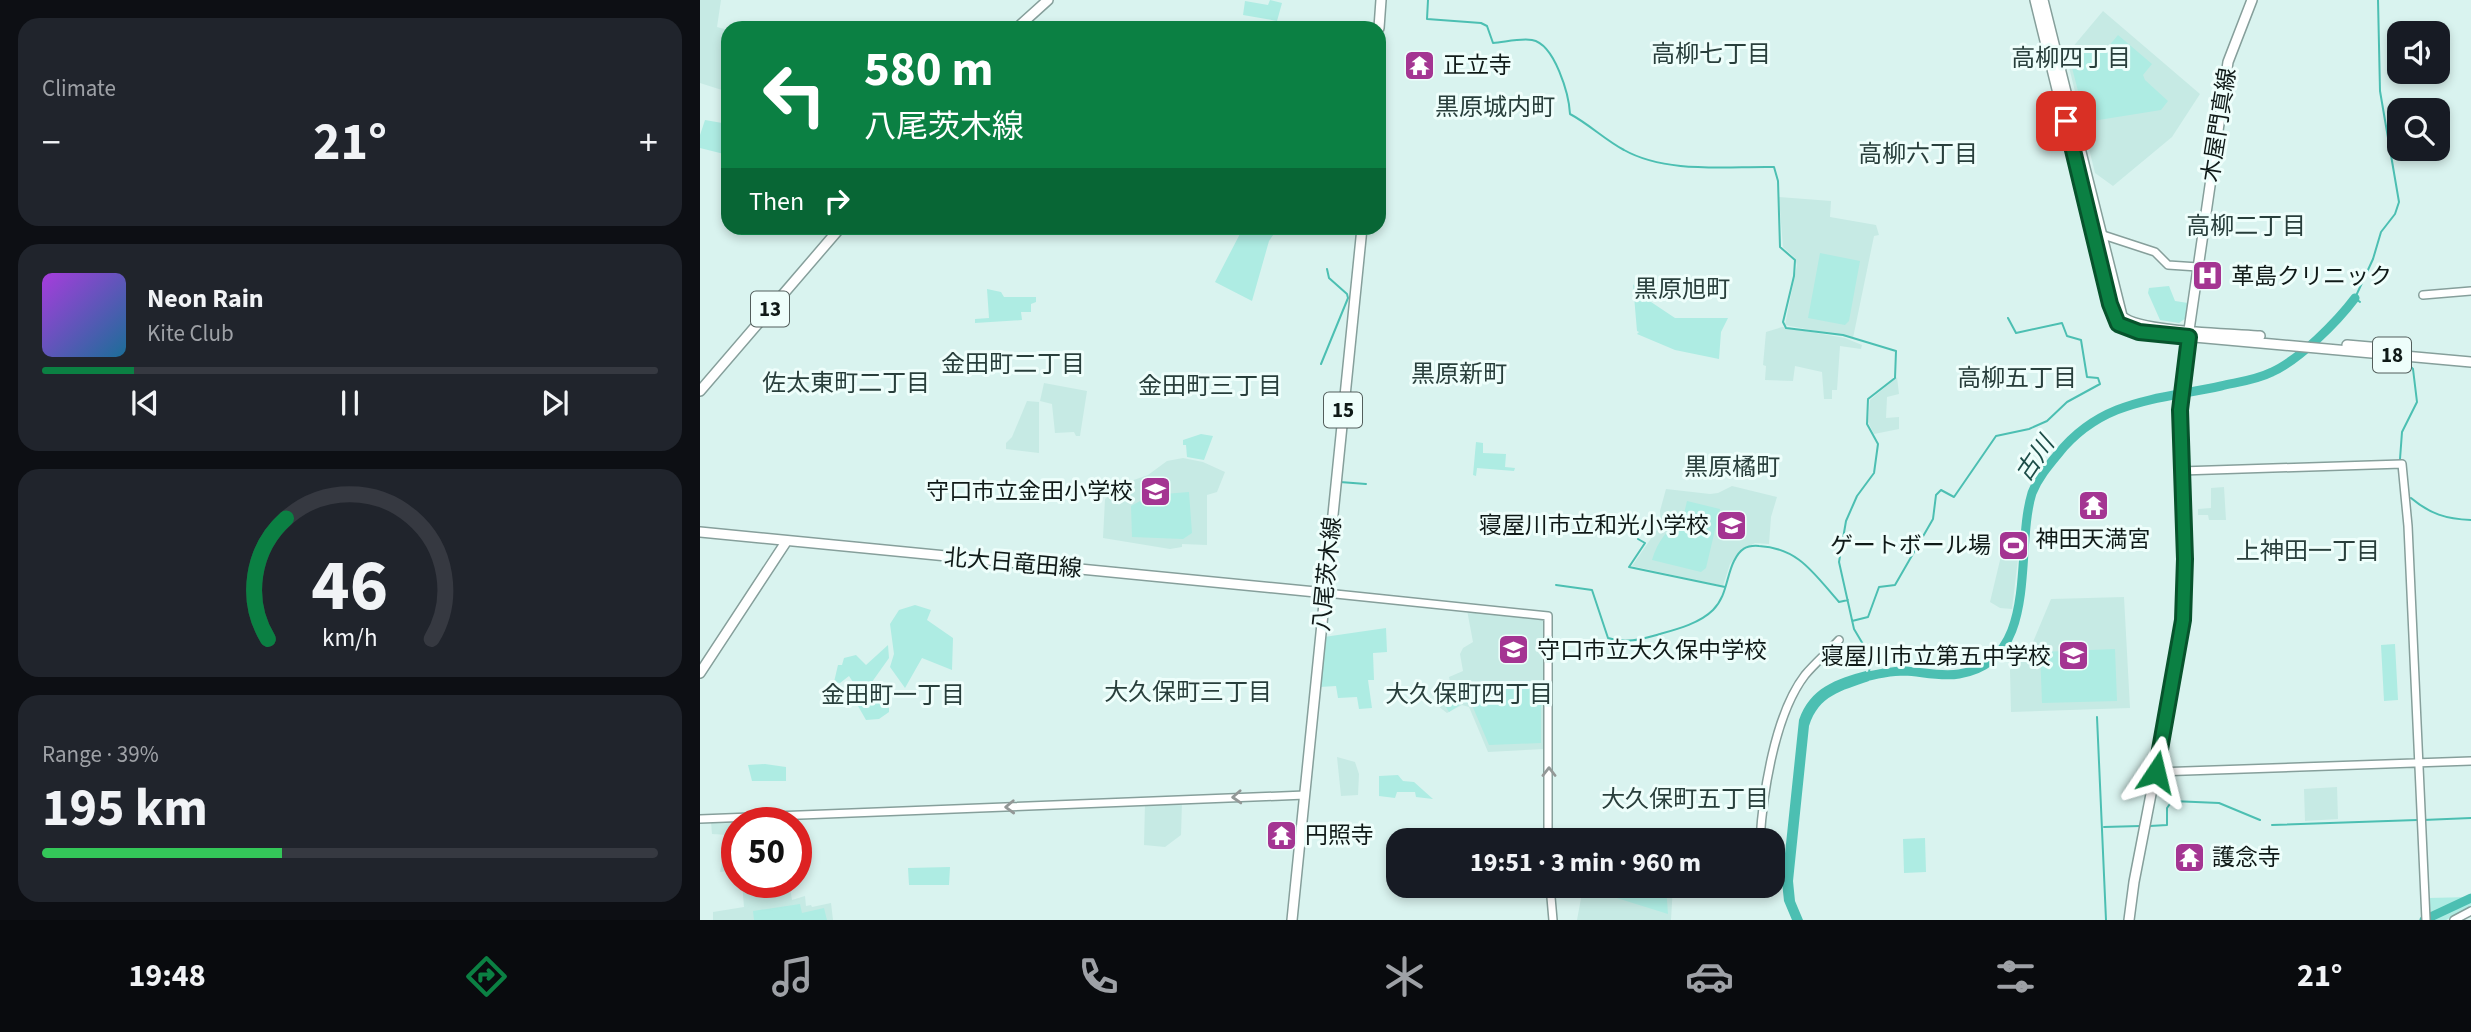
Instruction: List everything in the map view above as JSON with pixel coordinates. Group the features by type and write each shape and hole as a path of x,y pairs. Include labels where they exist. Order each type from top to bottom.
{"main road":[{"path":"1025,21 1048,0"},
{"path":"1380,21 1381,0"},
{"path":"2035,0 2097,233"},
{"path":"2043,0 2097,233 2110,304 2118,324 2139,332 2189,333"},
{"name":"木屋門真線","path":"2129,920 2133,882 2183,620 2185,559 2181,394 2189,333 2228,62 2252,0"},
{"name":"13","path":"700,391 834,235"},
{"name":"八尾茨木線","path":"1292,920 1361,235"},
{"name":"18","path":"2189,333 2471,362"},
{"name":"18","path":"2316,345 2471,357"},
{"name":"北大日竜田線","path":"700,532 1326,593"},
{"path":"700,673 786,542"}],"street":[{"path":"2097,233 2155,252 2168,265 2198,267"},
{"path":"2423,295 2471,291"},
{"path":"2181,471 2402,464 2408,526 2426,920"},
{"path":"1326,593 1546,614 1549,619 1548,828"},
{"path":"1761,828 1765,784 1786,712 1805,675 1839,640"},
{"path":"2156,772 2471,761"},
{"path":"700,819 1306,795"},
{"path":"1551,898 1553,920"},
{"path":"2454,920 2471,911"}],"shaded area":[{"path":"700,0 721,0 717,27 721,28 721,90 700,83"},
{"path":"1270,0 1282,3 1277,21 1243,15 1245,1 1268,5"},
{"path":"2103,11 2200,94 2172,137 2113,186 2095,173 2066,55"},
{"path":"2118,35 2152,64 2143,75 2145,80 2168,101 2161,110 2086,122 2070,60 2081,52 2108,47"},
{"path":"705,120 721,123 721,153 700,148 700,135"},
{"path":"1779,197 1831,201 1830,217 1876,225 1879,235 1874,236 1853,338 1785,325 1797,265 1795,258 1783,247"},
{"path":"1239,235 1273,235 1269,241 1252,301 1215,282"},
{"path":"1820,253 1860,261 1849,321 1845,325 1808,318"},
{"path":"1633,284 1639,294 1675,318 1728,318 1721,332 1719,359 1675,350 1637,334 1639,332"},
{"path":"2169,286 2175,301 2188,303 2186,318 2179,323 2160,320 2148,293 2149,288"},
{"path":"987,289 1001,292 1004,297 1036,297 1036,302 1031,304 1031,312 1021,312 1022,320 975,323 975,319 989,318"},
{"path":"1782,327 1845,338 1862,345 1861,349 1840,346 1837,390 1832,390 1832,399 1824,399 1822,372 1795,366 1793,381 1765,380 1766,366 1763,365 1766,332"},
{"path":"1897,377 1899,394 1887,397 1886,418 1899,417 1899,429 1874,434 1868,422 1870,400"},
{"path":"1044,383 1087,391 1080,436 1076,436 1074,432 1055,433 1052,404 1040,401"},
{"path":"1027,401 1039,402 1039,453 1006,449 1006,443 1012,437"},
{"path":"1201,434 1213,436 1204,460 1187,457 1183,440"},
{"path":"1476,442 1483,443 1483,453 1506,454 1505,467 1515,468 1514,471 1477,468 1476,476 1473,475"},
{"name":"守口市立金田小学校","path":"1183,458 1203,462 1225,472 1217,492 1207,495 1207,545 1182,544 1182,547 1170,549 1103,538 1105,499 1128,482 1148,475 1167,461"},
{"name":"寝屋川市立和光小学校","path":"1732,486 1777,497 1771,517 1769,544 1755,543 1739,552 1730,564 1723,586 1632,566 1661,524 1660,511 1666,489 1710,494"},
{"path":"2224,487 2226,520 2209,520 2208,515 2198,515 2198,509 2211,508 2211,488"},
{"path":"1189,492 1192,533 1183,539 1132,537 1131,506 1151,495"},
{"path":"1687,501 1720,509 1706,568 1701,572 1652,560 1664,536 1683,518"},
{"path":"2001,556 2018,559 2012,609 2000,608 1990,602"},
{"name":"寝屋川市立第五中学校","path":"2124,597 2130,708 2011,712 2010,670 2033,642 2051,599"},
{"path":"915,605 931,610 927,620 953,638 952,670 922,658 905,688 890,667 894,654 890,624 899,610"},
{"name":"守口市立大久保中学校","path":"1467,610 1540,617 1546,623 1545,749 1488,752 1469,707 1462,705 1447,713 1438,706 1438,702 1452,693 1449,677 1463,671 1460,654 1463,648 1473,642"},
{"path":"1386,628 1387,652 1373,653 1374,680 1368,680 1372,708 1359,709 1357,697 1338,698 1336,686 1320,687 1324,637"},
{"path":"2395,644 2398,700 2384,701 2381,645"},
{"path":"888,645 889,658 862,696 849,676 840,683 834,682 838,665 842,665 844,658 856,655 866,665"},
{"path":"2115,649 2117,701 2042,703 2040,652"},
{"path":"1866,671 1869,681 1840,691 1825,701 1809,726 1793,881 1795,901 1803,920 1792,920 1784,898 1785,853 1799,720 1817,693 1844,678"},
{"path":"1450,684 1541,688 1541,743 1489,745 1472,705 1464,702 1449,712 1444,704 1457,695"},
{"path":"876,686 889,704 889,712 879,719 866,720 858,706"},
{"path":"1337,757 1355,762 1359,774 1358,795 1341,796"},
{"path":"748,765 786,767 786,781 752,781"},
{"path":"1398,775 1403,781 1414,782 1433,799 1416,797 1415,792 1397,792 1395,798 1379,796 1379,776"},
{"path":"2337,787 2338,819 2305,821 2304,789"},
{"path":"1182,802 1181,835 1165,847 1144,845 1145,803"},
{"path":"721,821 721,835 712,834 711,822"},
{"path":"1925,838 1926,872 1904,873 1903,839"},
{"path":"950,867 949,885 909,885 908,868"},
{"path":"2471,897 2471,907 2446,920 2429,920 2428,898"},
{"path":"743,898 805,898 806,906 831,903 833,920 713,920 713,912 744,907"},
{"path":"1581,898 1672,898 1671,920 1577,920"},
{"path":"1617,898 1667,898 1668,914"},
{"path":"800,904 802,913 824,908 827,920 754,920 753,911"}],"waterway":[{"path":"1428,0 1427,19 1481,23 1487,26 1493,43 1532,40 1540,44 1548,51 1559,71 1570,114 1624,150 1641,158 1678,166 1774,167 1778,181 1780,247 1795,260 1783,322 1786,328 1843,335 1896,351 1895,378 1868,399 1867,424 1878,444 1874,473 1857,496 1846,521 1839,562 1854,629 1870,656 1869,676"},
{"path":"2360,302 2355,298 2373,259 2381,232 2395,214 2399,202 2380,91 2378,0"},
{"path":"1321,364 1348,298 1329,278 1327,269"},
{"name":"古川","path":"1857,679 1899,671 1952,675 1985,665 2002,648 2013,626 2020,600 2027,517 2032,493 2047,468 2075,436 2093,422 2132,405 2260,377 2272,372 2294,359 2317,340 2355,298"},
{"path":"1852,621 1868,617 1879,587 1895,585 1933,519 1936,495 1941,490 1954,497 1996,436 2029,429 2047,421 2067,402 2100,384 2098,378 2087,377 2081,340 2067,336 2062,323 2016,333 2008,318"},
{"path":"2400,459 2402,432 2417,402 2413,369 2406,362"},
{"path":"1340,482 1366,484"},
{"path":"2411,498 2439,515 2471,520"},
{"path":"1638,539 1645,543 1629,567 1725,587"},
{"path":"1556,585 1592,590 1608,638 1621,641 1674,630 1708,615 1721,599 1736,557 1750,546 1773,548 1795,557 1805,564 1839,602 1848,600"},
{"path":"2097,717 2106,920"},
{"path":"2150,826 2167,825 2167,808 2172,801 2219,803 2260,820"},
{"path":"2423,820 2471,818"},
{"path":"2272,825 2417,820"},
{"path":"2104,827 2140,826"},
{"path":"2424,920 2471,898"}],"place":[{"name":"正立寺","path":"1420,65"},
{"name":"革島クリニック","path":"2208,276"},
{"name":"守口市立金田小学校","path":"1156,491"},
{"name":"神田天満宮","path":"2093,505"},
{"name":"寝屋川市立和光小学校","path":"1732,525"},
{"name":"ゲートボール場","path":"2014,545"},
{"name":"守口市立大久保中学校","path":"1514,650"},
{"name":"寝屋川市立第五中学校","path":"2074,656"},
{"name":"円照寺","path":"1282,835"},
{"name":"護念寺","path":"2189,857"}],"district":[{"name":"高柳七丁目","path":"1711,54"},
{"name":"高柳四丁目","path":"2071,58"},
{"name":"黒原城内町","path":"1495,107"},
{"name":"高柳六丁目","path":"1918,154"},
{"name":"高柳二丁目","path":"2246,226"},
{"name":"黒原旭町","path":"1682,289"},
{"name":"金田町二丁目","path":"1013,364"},
{"name":"黒原新町","path":"1459,374"},
{"name":"高柳五丁目","path":"2017,378"},
{"name":"佐太東町二丁目","path":"846,383"},
{"name":"金田町三丁目","path":"1210,386"},
{"name":"黒原橘町","path":"1732,467"},
{"name":"上神田一丁目","path":"2308,551"},
{"name":"大久保町三丁目","path":"1188,692"},
{"name":"大久保町四丁目","path":"1469,694"},
{"name":"金田町一丁目","path":"893,695"},
{"name":"大久保町五丁目","path":"1685,799"}],"route":[{"path":"2066,121 2113,316 2118,324 2129,330 2189,337 2180,410 2185,559 2182,634 2156,772"}]}
